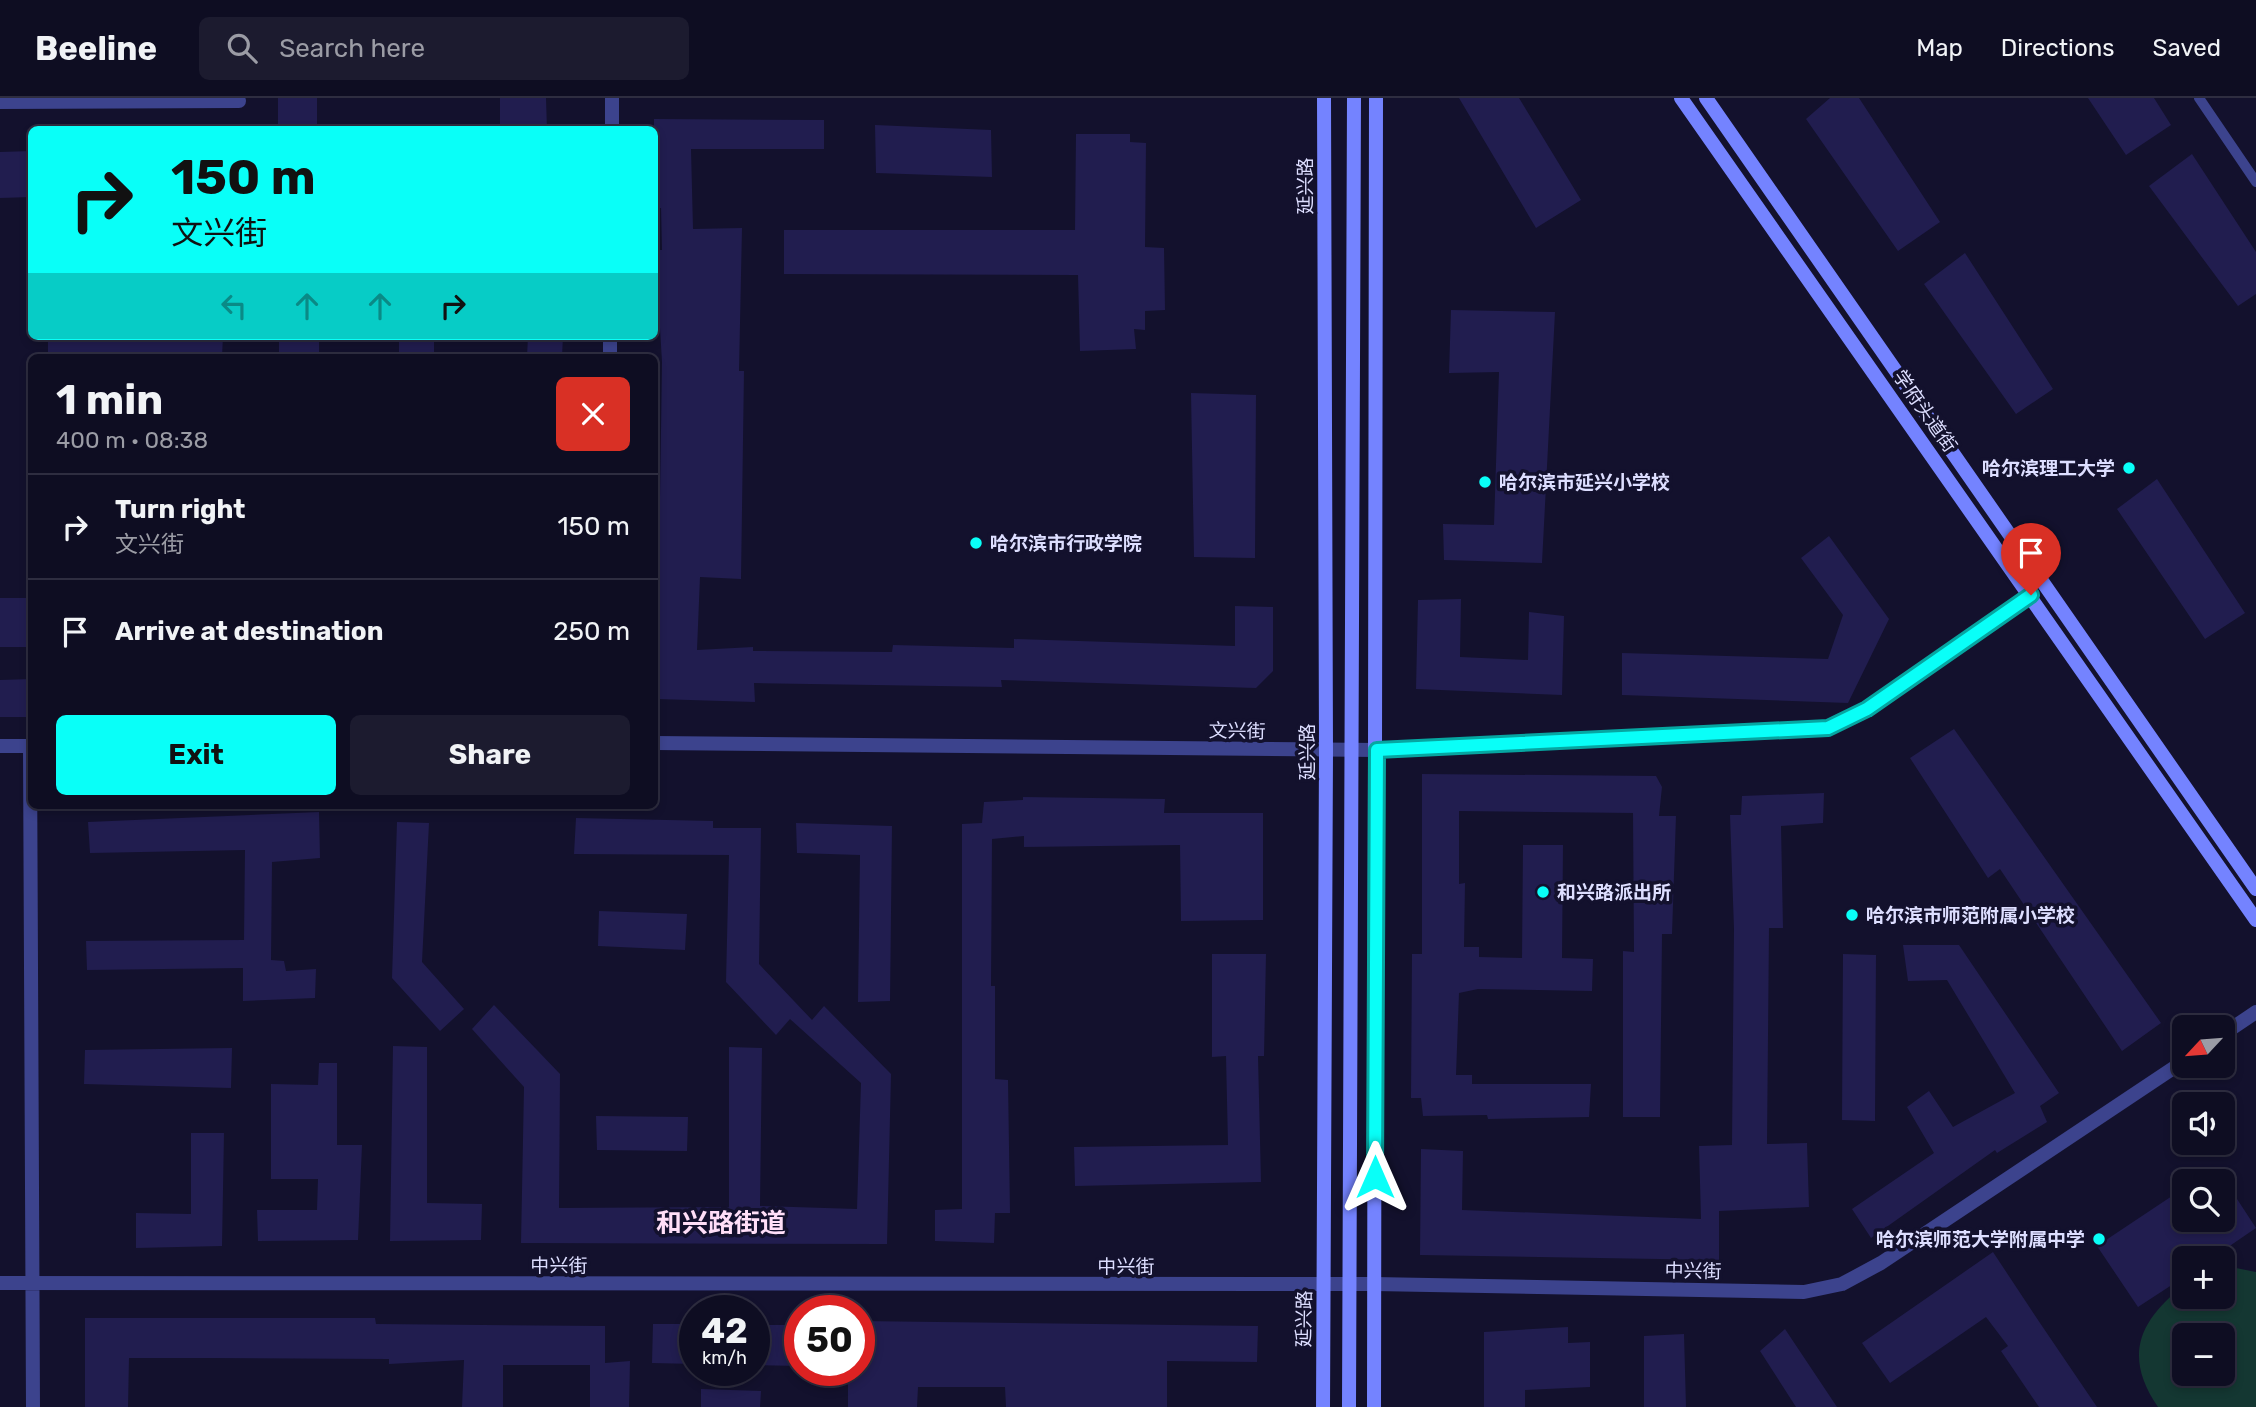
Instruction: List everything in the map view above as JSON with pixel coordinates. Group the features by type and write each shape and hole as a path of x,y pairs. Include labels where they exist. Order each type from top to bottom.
{"main road":[{"name":"延兴路","path":"1323,1407 1326,751 1324,98"},
{"path":"1349,1407 1354,98"},
{"path":"1374,1407 1376,98"},
{"name":"学府头道街","path":"1681,98 2256,920"},
{"name":"学府头道街","path":"1706,98 2256,889"}],"street":[{"path":"612,98 612,126"},
{"path":"0,102 239,102"},
{"name":"文兴街","path":"658,743 1353,751 1828,728 1867,709 2031,595"},
{"path":"0,746 28,746"},
{"path":"31,809 33,1407"},
{"path":"2235,1026 2256,1012"},
{"name":"中兴街","path":"0,1283 1374,1284 1804,1292 1842,1284 1881,1263 2172,1069"}],"lane":[{"path":"2199,98 2256,182"}],"green space":[{"path":"2235,1268 2256,1272 2256,1407 2158,1407 2147,1389 2139,1355 2147,1326 2172,1295 2172,1309 2235,1309"}],"building":[{"path":"278,98 317,98 317,126 278,126"},
{"path":"500,98 546,98 547,126 500,126"},
{"path":"1459,98 1519,98 1581,200 1536,228"},
{"path":"1830,98 1859,98 1940,222 1898,251 1806,119"},
{"path":"2088,98 2154,98 2171,125 2126,155"},
{"path":"654,119 824,120 824,149 691,149 693,229 742,228 739,371 744,371 741,579 700,577 697,650 753,647 753,651 892,652 893,645 1014,648 1014,639 1235,646 1235,606 1273,607 1273,671 1256,688 1001,680 1002,687 754,683 755,702 658,699 662,362 658,328 658,250 662,250 661,208 658,208 658,126 654,126"},
{"path":"875,125 991,130 992,177 876,173"},
{"path":"1076,134 1130,134 1130,142 1146,143 1145,247 1164,248 1165,310 1145,311 1145,330 1134,329 1136,349 1080,351 1078,275 784,274 784,230 1075,230"},
{"path":"28,151 28,197 0,198 0,152"},
{"path":"2192,154 2256,252 2256,294 2238,306 2149,186"},
{"path":"1965,253 2053,389 2016,414 1924,284"},
{"path":"1451,310 1555,312 1542,563 1444,560 1443,524 1494,525 1499,372 1449,373"},
{"path":"48,340 223,340 222,354 48,354"},
{"path":"279,340 319,340 319,354 279,354"},
{"path":"399,340 434,340 434,354 399,354"},
{"path":"528,340 563,340 562,354 527,354"},
{"path":"1191,393 1256,395 1255,558 1194,557"},
{"path":"2157,479 2245,613 2205,639 2117,509"},
{"path":"1829,536 1889,619 1848,703 1622,695 1622,653 1828,659 1843,615 1801,558"},
{"path":"0,598 28,598 28,647 0,647"},
{"path":"1461,599 1460,657 1528,660 1529,612 1564,616 1562,695 1416,689 1418,600"},
{"path":"28,679 28,717 0,717 0,680"},
{"path":"1954,729 2161,1023 2122,1051 2000,869 1988,878 1910,758"},
{"path":"1422,774 1656,776 1662,787 1659,816 1676,816 1672,934 1662,934 1660,1117 1623,1117 1623,951 1634,952 1633,813 1459,811 1459,884 1465,883 1464,947 1479,947 1479,957 1522,958 1523,845 1563,845 1562,958 1593,959 1592,991 1478,989 1459,993 1456,1075 1472,1075 1472,1084 1591,1084 1589,1117 1488,1119 1487,1115 1423,1116 1421,1098 1411,1098 1412,954 1422,954"},
{"path":"1824,793 1823,823 1781,826 1783,928 1769,928 1767,1144 1807,1143 1809,1207 1719,1211 1719,1260 1420,1255 1421,1149 1463,1151 1462,1210 1701,1219 1699,1146 1732,1145 1734,929 1730,815 1741,815 1742,796"},
{"path":"1023,797 1165,799 1164,813 1263,813 1263,920 1181,921 1180,845 1024,847 1024,836 992,839 991,986 995,986 995,1079 1008,1080 1010,1213 995,1213 994,1243 935,1241 935,1210 962,1209 962,824 982,823 984,802 1023,800"},
{"path":"319,812 320,858 272,862 271,960 284,961 286,971 316,969 315,998 243,1001 243,968 87,970 86,941 244,940 245,850 90,853 88,822"},
{"path":"576,818 713,821 713,828 761,828 759,964 812,1020 824,1006 891,1074 887,1244 521,1243 524,1087 472,1029 494,1005 560,1074 559,1208 729,1207 729,1047 762,1048 760,1206 857,1209 861,1083 790,1019 776,1035 726,982 729,855 574,854"},
{"path":"397,822 429,823 422,962 464,1009 440,1031 392,978"},
{"path":"796,823 892,826 890,1001 858,1002 860,855 797,853"},
{"path":"599,911 687,914 685,950 598,946"},
{"path":"1903,945 1959,945 2059,1093 2040,1106 2047,1122 1997,1153 1995,1150 1871,1238 1852,1209 1934,1153 1907,1107 1929,1091 1953,1127 2015,1093 1947,980 1908,981"},
{"path":"1212,954 1266,954 1264,1056 1258,1056 1261,1182 1075,1186 1074,1147 1228,1145 1226,1056 1212,1057"},
{"path":"1843,954 1876,955 1875,1121 1842,1120"},
{"path":"393,1046 427,1047 427,1203 482,1204 481,1240 390,1241"},
{"path":"232,1048 231,1088 84,1084 85,1050"},
{"path":"319,1063 337,1063 337,1145 362,1145 358,1240 258,1241 257,1210 317,1210 318,1179 271,1179 271,1084 318,1085"},
{"path":"596,1116 688,1117 687,1151 597,1150"},
{"path":"191,1133 224,1133 222,1246 136,1248 136,1213 191,1214"},
{"path":"2172,1196 2172,1232 2235,1232 2235,1196 2256,1228 2230,1246 2172,1246 2172,1285 2138,1307 2097,1246"},
{"path":"1993,1252 2097,1407 2039,1407 2001,1351 2008,1346 1986,1317 1890,1383 1862,1343"},
{"path":"85,1318 375,1318 376,1324 605,1326 605,1363 630,1361 629,1407 590,1407 590,1365 503,1365 503,1407 462,1407 464,1360 389,1364 389,1359 129,1358 128,1407 85,1407"},
{"path":"875,1321 1258,1326 1257,1362 1167,1361 1167,1407 1006,1407 1005,1387 918,1387 917,1407 848,1407 848,1386 875,1386"},
{"path":"653,1324 679,1324 679,1364 652,1363"},
{"path":"770,1325 784,1325 784,1366 770,1365"},
{"path":"1568,1327 1568,1343 1590,1342 1590,1387 1525,1390 1525,1407 1484,1407 1484,1332"},
{"path":"1785,1329 1837,1407 1796,1407 1760,1351"},
{"path":"1684,1334 1686,1407 1644,1407 1644,1336"},
{"path":"701,1389 761,1391 760,1407 701,1407"}],"place":[{"name":"哈尔滨理工大学","path":"2129,468"},
{"name":"哈尔滨市延兴小学校","path":"1485,482"},
{"name":"哈尔滨市行政学院","path":"976,543"},
{"name":"和兴路派出所","path":"1543,892"},
{"name":"哈尔滨市师范附属小学校","path":"1852,915"},
{"name":"哈尔滨师范大学附属中学","path":"2099,1239"}],"district":[{"name":"和兴路街道","path":"721,1223"}],"route":[{"path":"1375,1177 1377,750 1828,728 1867,709 2031,595"}]}
